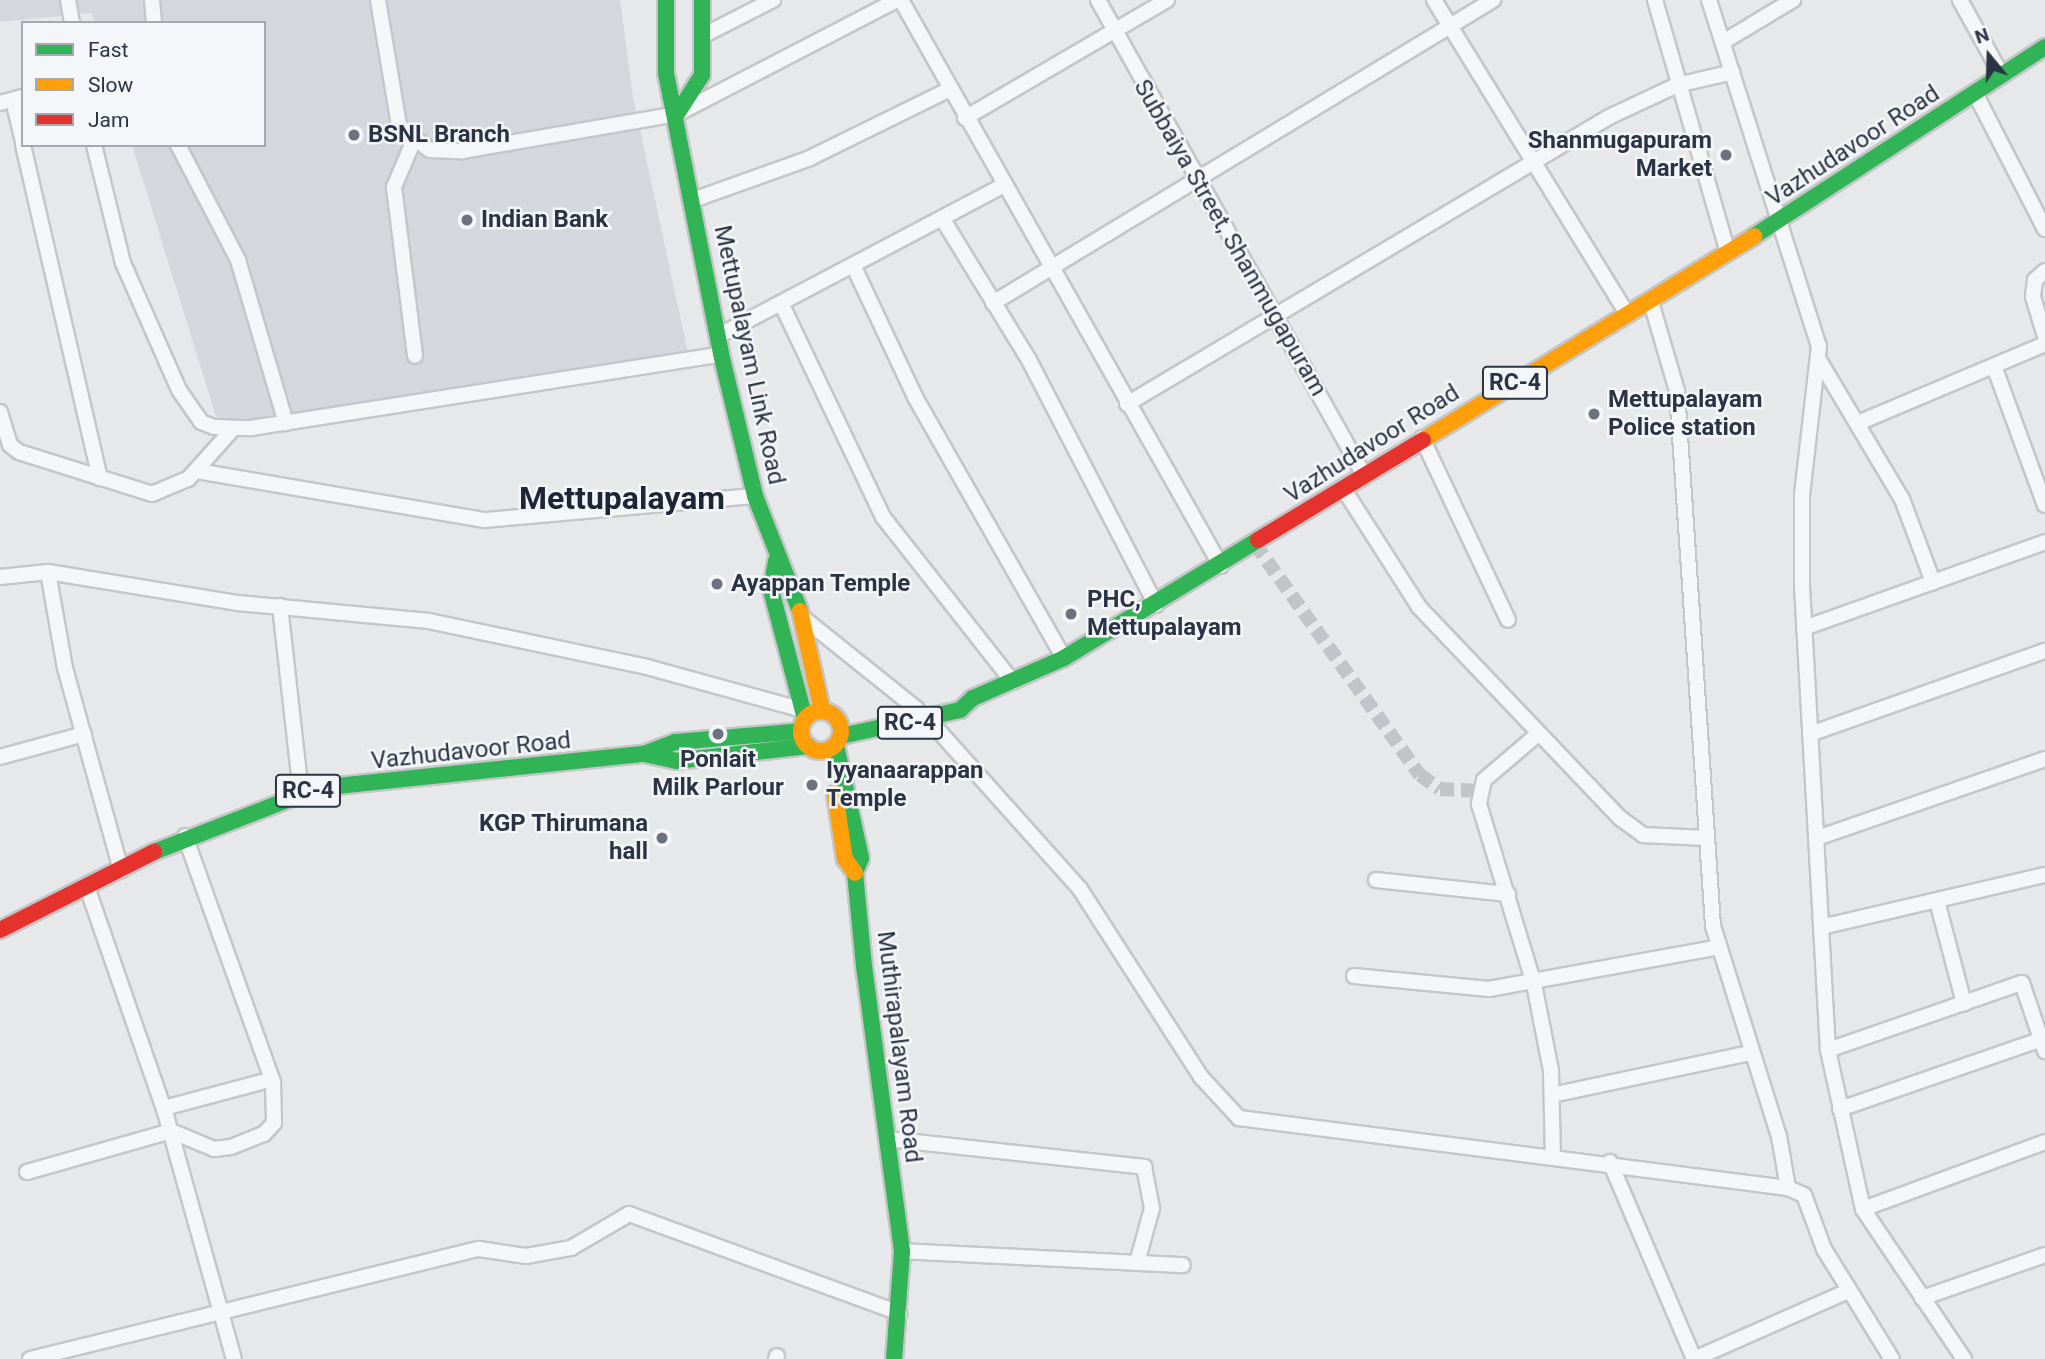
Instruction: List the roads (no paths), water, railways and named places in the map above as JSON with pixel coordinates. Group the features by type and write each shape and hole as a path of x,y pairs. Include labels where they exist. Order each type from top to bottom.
{"main road":[{"name":"Mettupalayam Link Road","path":"666,0 666,73 677,114 721,354 755,496 776,561 795,588 822,710"},
{"path":"677,114 702,75 702,0"},
{"name":"Vazhudavoor Road","path":"836,739 973,698 1064,659 1221,566 1422,438 1779,223 2045,47"},
{"path":"776,561 771,590 803,726"},
{"path":"803,726 822,710 836,739"},
{"path":"803,726 836,739"},
{"name":"Vazhudavoor Road","path":"0,930 185,836 301,793 644,754 677,761 803,726"},
{"name":"Muthirapalayam Road","path":"836,739 845,859 855,873 902,1251 894,1359"}],"street":[{"path":"68,0 72,21"},
{"path":"152,0 154,21"},
{"path":"378,0 399,126 413,142 430,150 495,148 677,114 899,0 1049,270 1221,566"},
{"path":"702,36 773,0"},
{"name":"Subbaiya Street, Shanmugapuram","path":"1098,0 1118,31 1131,65 1278,313 1364,475"},
{"path":"965,118 1167,0"},
{"path":"1434,0 1629,315"},
{"path":"993,303 1201,182 1493,0"},
{"path":"1655,0 1677,85 1728,253"},
{"path":"1709,0 1779,223 1810,304 1818,359 1807,446 1804,628 1828,1050 1863,1209 1964,1359"},
{"path":"1723,42 1793,0"},
{"path":"1960,0 2001,74"},
{"path":"1127,404 1531,160 1677,85 1733,72"},
{"path":"692,200 810,158 950,89"},
{"path":"1975,93 2045,229"},
{"path":"12,100 21,136"},
{"path":"413,142 394,187 415,356"},
{"path":"24,147 100,478"},
{"path":"94,147 116,246 179,390 201,422 232,430 286,423 721,354"},
{"path":"178,147 238,260 286,423"},
{"path":"718,336 1003,187"},
{"path":"942,218 993,303 1156,605"},
{"path":"853,265 915,397 1064,659"},
{"path":"2045,271 2035,280 2033,296 2045,336"},
{"path":"1651,302 1677,391 1706,838 1719,947 1750,1053 1779,1136 1788,1188"},
{"path":"781,303 883,517 1013,682"},
{"path":"1858,423 2045,344"},
{"path":"1818,359 1902,499 1933,582"},
{"path":"1994,366 2045,505"},
{"path":"0,412 3,431 19,452 152,494 197,471 232,430"},
{"path":"1422,438 1508,620"},
{"path":"197,471 371,505 485,520 755,496"},
{"path":"1343,488 1419,607 1538,734 1636,832 1706,838"},
{"path":"1804,628 2045,542"},
{"path":"0,577 48,572 279,606 429,621 647,667 803,726"},
{"path":"48,572 84,734 121,870"},
{"path":"279,606 301,793"},
{"path":"802,617 922,714 1080,889 1226,1109 1239,1118 1609,1162 1788,1188 1804,1195 1815,1231 1848,1291 1892,1359"},
{"path":"1810,734 2045,651"},
{"path":"0,757 84,734"},
{"path":"1538,734 1484,780 1480,791 1534,984 1552,1095 1553,1156"},
{"path":"1817,838 2045,759"},
{"path":"27,1172 171,1131 195,1144 231,1147 264,1134 278,1105 185,836"},
{"path":"1821,927 2045,875"},
{"path":"1376,880 1508,894"},
{"path":"87,887 164,1108 234,1359"},
{"path":"1937,901 1965,1003"},
{"path":"1354,976 1489,989 1534,984 1719,947"},
{"path":"1828,1050 2022,983 2044,1043 1840,1109"},
{"path":"1552,1095 1750,1053"},
{"path":"164,1108 262,1082"},
{"path":"888,1139 1144,1167 1152,1208 1137,1263"},
{"path":"1863,1209 2045,1142"},
{"path":"1609,1162 1694,1359 1848,1291"},
{"path":"30,1359 479,1249 526,1256 572,1248 622,1216 639,1214 684,1239 899,1309"},
{"path":"902,1251 1183,1265"},
{"path":"1922,1298 2045,1255"}],"tunnel":[{"path":"1255,544 1420,775 1440,789 1480,791"}],"place":[{"name":"BSNL Branch","path":"354,135"},
{"name":"Shanmugapuram Market","path":"1726,155"},
{"name":"Indian Bank","path":"467,220"},
{"name":"Mettupalayam Police station","path":"1594,414"},
{"name":"Ayappan Temple","path":"717,584"},
{"name":"PHC, Mettupalayam","path":"1071,614"},
{"name":"Ponlait Milk Parlour","path":"718,734"},
{"name":"Iyyanaarappan Temple","path":"812,785"},
{"name":"KGP Thirumana hall","path":"662,838"}],"district":[{"name":"Mettupalayam","path":"622,498"}]}
